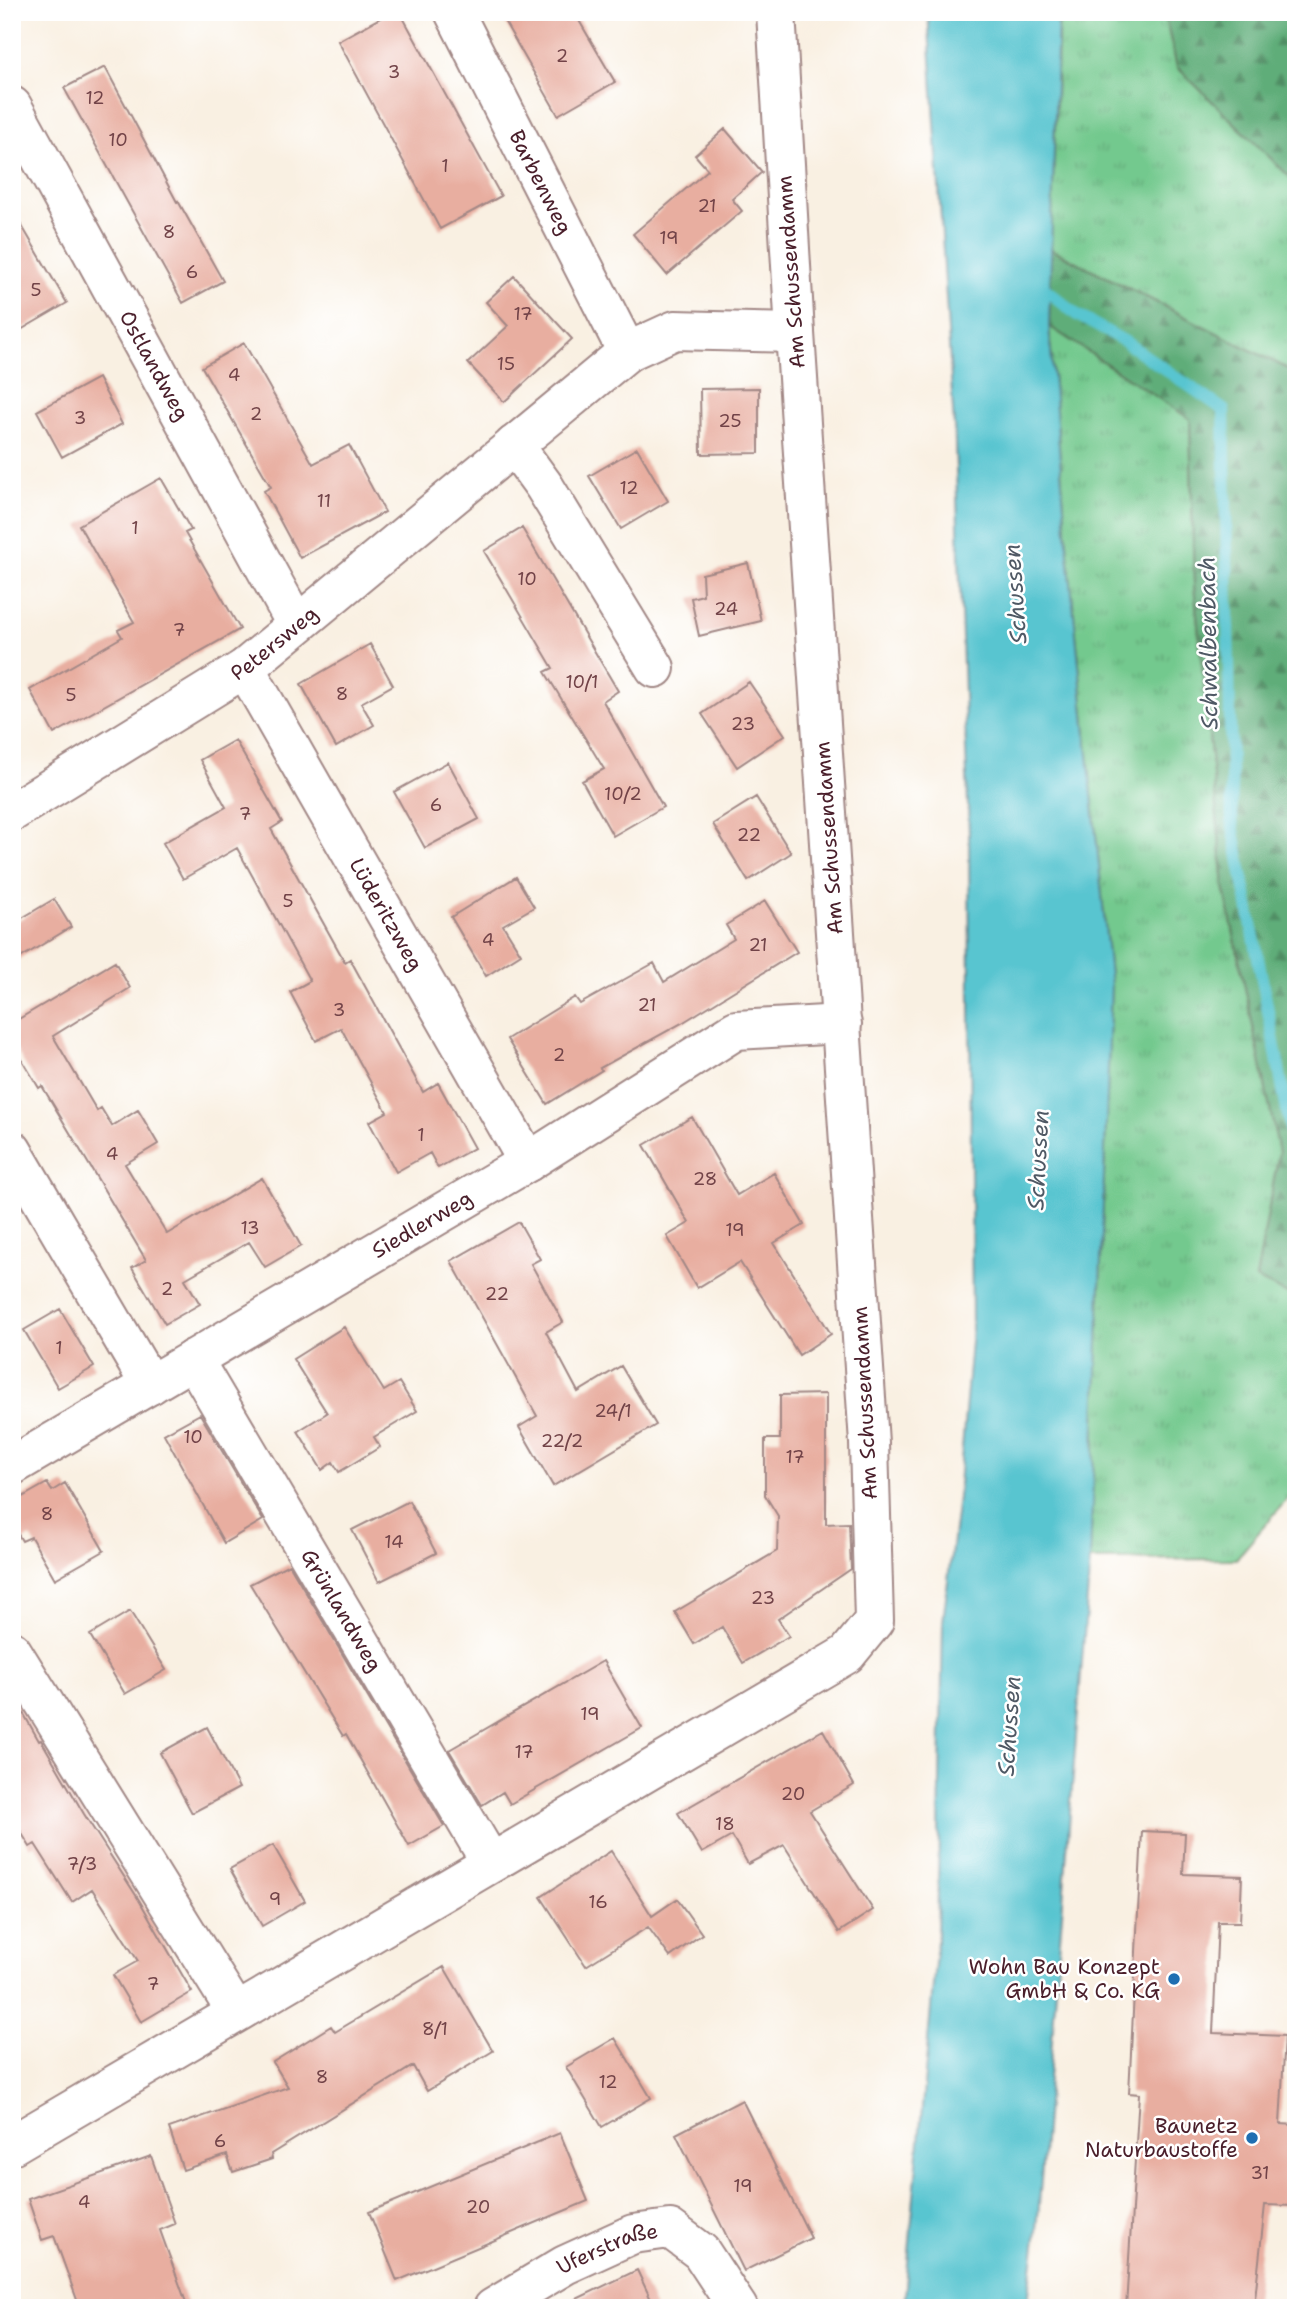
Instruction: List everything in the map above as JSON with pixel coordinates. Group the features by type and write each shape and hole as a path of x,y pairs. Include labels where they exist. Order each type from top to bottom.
{"street":[{"name":"Barbenweg","path":"454,12 627,352"},
{"name":"Am Schussendamm","path":"491,1863 847,1654 874,1621 869,1443 776,12"},
{"name":"Ostlandweg","path":"12,106 296,624"},
{"name":"Petersweg","path":"12,813 245,668 627,352 675,330 795,333"},
{"path":"514,445 544,486 655,668"},
{"name":"Lüderitzweg","path":"245,668 528,1162"},
{"name":"Siedlerweg","path":"12,1466 528,1162 736,1031 842,1024"},
{"path":"12,1150 150,1385"},
{"name":"Grünlandweg","path":"193,1359 491,1863"},
{"path":"12,1651 236,2012"},
{"path":"12,2145 491,1863"},
{"name":"Uferstraße","path":"493,2308 565,2265 633,2234 670,2229 701,2252 738,2308"}],"green space":[{"path":"1059,12 1164,12 1177,67 1296,183 1296,373 1051,249"},
{"path":"1164,12 1296,12 1296,183 1177,67"},
{"path":"1051,249 1296,373 1296,1298 1256,1279 1279,1152 1224,886 1194,585 1190,419 1049,326"},
{"path":"1049,326 1190,419 1194,585 1224,886 1279,1152 1256,1279 1296,1298 1296,1489 1236,1559 1090,1560 1111,986 1067,543"}],"water":[{"name":"Schussen","path":"928,12 1058,12 1049,326 1067,543 1111,986 1090,1560 1037,2230 1027,2308 904,2308 937,1941 943,1622 958,1497 972,1329 969,834 955,442"}],"building":[{"path":"391,12 400,12 501,196 440,229 338,41"},
{"path":"499,12 574,12 615,82 558,115"},
{"path":"105,67 177,202 223,281 183,303 64,88"},
{"path":"725,129 762,172 732,199 742,211 667,275 633,234 708,170 695,155"},
{"path":"12,209 67,303 12,335"},
{"path":"514,276 572,339 504,402 468,363 508,326 486,302"},
{"path":"244,343 313,464 349,445 385,512 300,558 264,491 271,487 202,367"},
{"path":"98,378 122,424 62,457 37,411"},
{"path":"759,388 759,453 701,454 700,389"},
{"path":"637,448 668,501 621,529 589,476"},
{"path":"161,478 191,530 185,533 240,629 54,734 30,690 122,637 118,630 134,622 79,525"},
{"path":"522,528 618,691 603,701 663,807 613,836 582,781 604,769 545,672 553,668 484,551"},
{"path":"748,563 761,621 699,636 691,598 703,595 702,574"},
{"path":"370,644 393,685 361,703 374,725 336,747 301,684"},
{"path":"749,682 785,735 737,767 702,714"},
{"path":"235,740 282,822 271,829 345,962 350,959 423,1092 438,1083 474,1148 438,1168 430,1153 396,1172 369,1122 387,1112 341,1028 316,1041 290,992 310,981 237,848 183,879 163,843 226,807 200,760"},
{"path":"448,762 479,819 425,848 394,792"},
{"path":"756,797 791,853 748,881 713,824"},
{"path":"516,877 534,907 503,925 521,954 486,976 451,917"},
{"path":"54,899 71,927 12,963 12,924"},
{"path":"765,901 797,952 682,1023 600,1068 602,1070 547,1104 507,1039 575,997 580,1004 654,963 664,982 734,939 726,925"},
{"path":"115,962 130,988 53,1036 97,1111 101,1108 112,1126 138,1110 158,1144 125,1164 167,1234 262,1178 301,1246 265,1267 249,1242 185,1279 200,1304 165,1324 132,1268 146,1260 42,1086 39,1088 12,1043 12,1023"},
{"path":"692,1117 737,1195 774,1173 804,1225 774,1243 831,1334 799,1355 740,1262 697,1288 667,1236 689,1223 644,1145"},
{"path":"519,1222 540,1259 531,1264 563,1322 546,1332 578,1392 621,1366 656,1425 553,1486 519,1427 537,1416 451,1261"},
{"path":"60,1309 94,1367 58,1388 24,1330"},
{"path":"344,1327 384,1391 399,1382 417,1411 374,1437 380,1447 339,1472 333,1462 322,1470 298,1431 327,1413 293,1359"},
{"path":"826,1394 826,1524 849,1523 851,1569 778,1619 789,1636 743,1663 722,1627 694,1644 675,1612 777,1551 778,1516 765,1495 765,1439 780,1439 780,1395"},
{"path":"200,1414 263,1520 224,1543 164,1434"},
{"path":"47,1483 52,1491 65,1483 104,1551 55,1579 31,1537 22,1541 12,1524 12,1503"},
{"path":"409,1501 436,1553 379,1582 352,1530"},
{"path":"289,1564 444,1826 409,1846 346,1734 343,1736 250,1584"},
{"path":"130,1611 166,1670 125,1694 90,1635"},
{"path":"603,1661 642,1728 510,1804 503,1792 482,1805 449,1750"},
{"path":"12,1693 192,1992 141,2022 113,1975 138,1961 92,1889 72,1902 35,1844 30,1847 12,1817"},
{"path":"207,1727 239,1788 192,1813 160,1753"},
{"path":"823,1730 854,1785 810,1811 873,1910 839,1932 784,1845 748,1864 732,1836 702,1853 678,1813"},
{"path":"1142,1831 1185,1833 1183,1874 1242,1876 1240,1922 1218,1922 1213,2033 1285,2036 1280,2124 1296,2125 1296,2206 1265,2205 1254,2308 1126,2308 1139,2094 1129,2093"},
{"path":"273,1845 305,1901 262,1926 230,1869"},
{"path":"611,1851 652,1916 677,1899 702,1934 670,1957 648,1927 586,1966 541,1897"},
{"path":"444,1967 493,2051 427,2091 413,2066 271,2154 272,2159 233,2172 227,2155 183,2170 169,2128 288,2087 273,2062 331,2026 335,2032"},
{"path":"615,2038 651,2098 602,2127 566,2067"},
{"path":"742,2100 811,2238 744,2271 676,2134"},
{"path":"560,2133 588,2201 397,2281 369,2212"},
{"path":"151,2156 175,2224 160,2230 188,2308 80,2308 54,2236 42,2240 28,2199"},
{"path":"637,2270 655,2308 558,2308"}],"waterway":[{"name":"Schwalbenbach","path":"1038,283 1077,315 1124,341 1224,410 1232,821 1296,1158"}],"place":[{"name":"Wohn Bau Konzept GmbH & Co. KG","path":"1174,1979"},
{"name":"Baunetz Naturbaustoffe","path":"1252,2138"}]}
